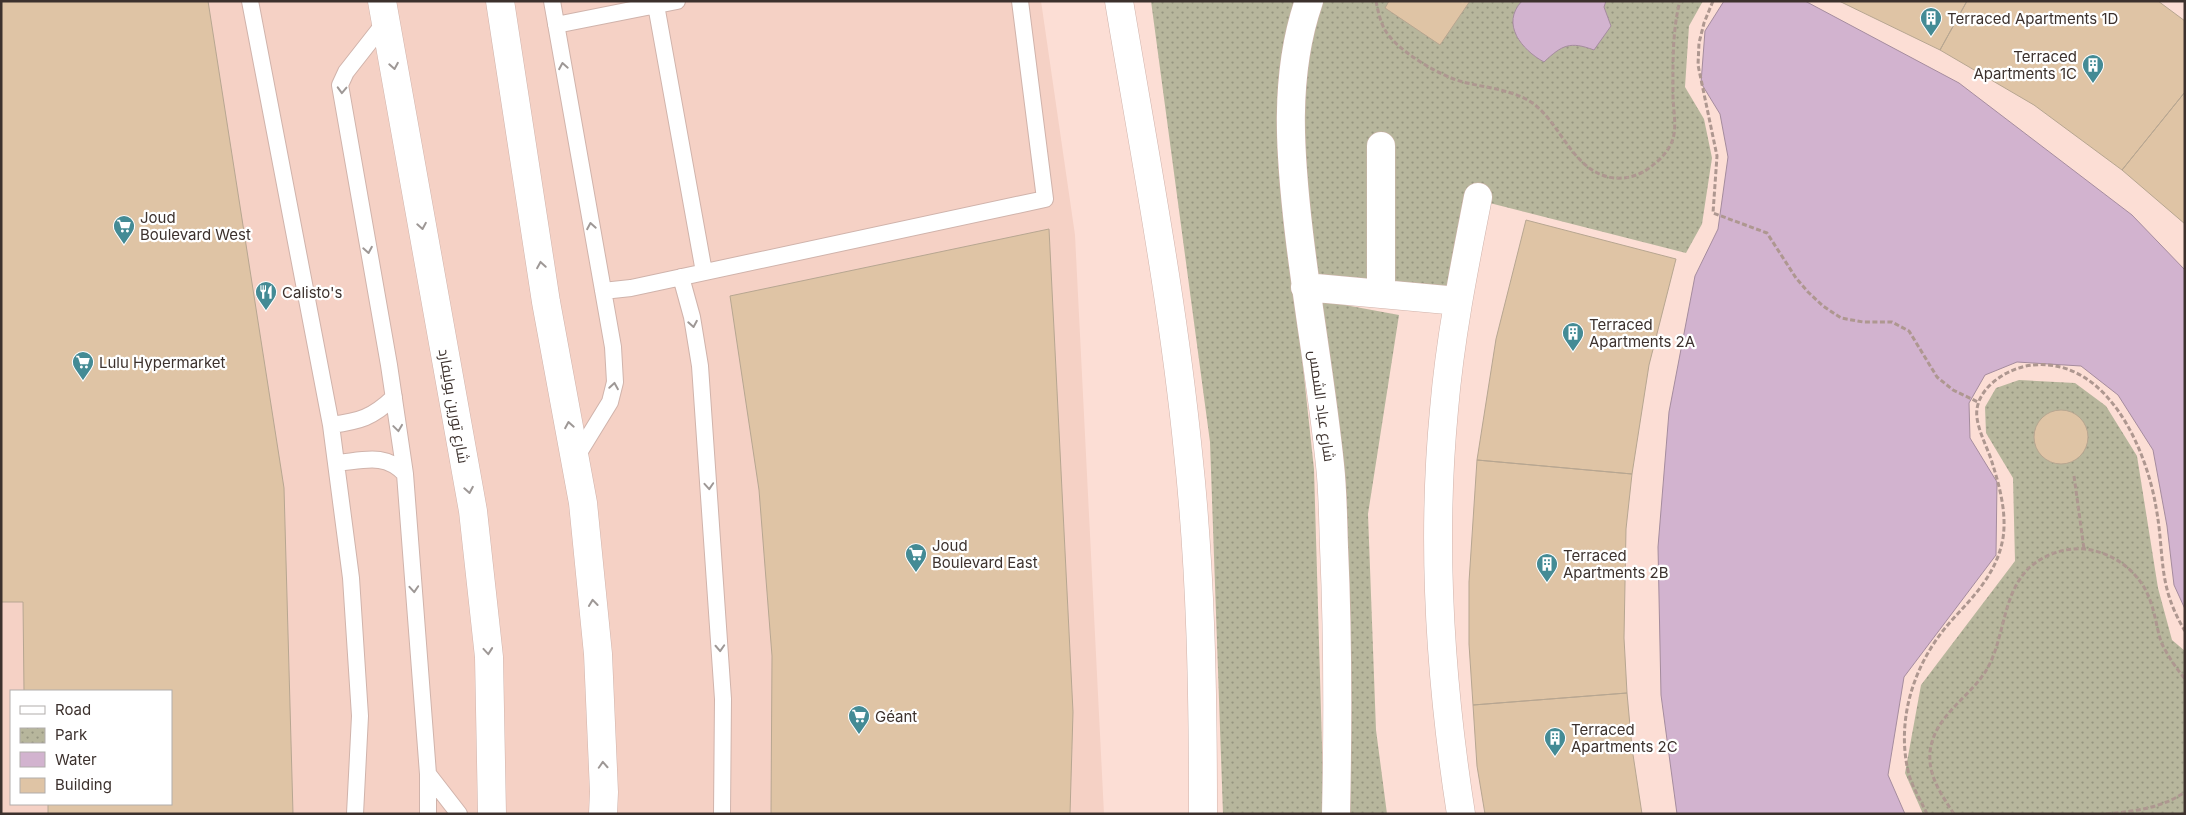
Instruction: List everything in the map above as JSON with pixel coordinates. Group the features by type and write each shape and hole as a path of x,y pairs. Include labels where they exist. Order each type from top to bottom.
{"street":[{"path":"500,1 546,302 583,503 598,654 604,792 603,814"},
{"path":"1119,1 1170,312 1188,452 1198,575 1203,697 1204,814"},
{"name":"شارع عباد الشمس","path":"1309,1 1296,53 1289,117 1293,182 1305,288 1330,466 1336,588 1338,711 1336,814"},
{"name":"شارع تورين بوليفارد","path":"384,11 473,511 489,657 492,814"},
{"path":"1381,146 1381,294"},
{"path":"1461,814 1449,739 1439,630 1438,520 1444,410 1458,301 1478,197"},
{"path":"1305,288 1458,301"}],"lane":[{"path":"250,1 331,425 351,578 360,716 355,814"},
{"path":"552,1 613,347 615,382 610,402 574,459"},
{"path":"556,25 677,1"},
{"path":"603,291 631,288 1045,199 1020,1"},
{"path":"656,5 704,272"},
{"path":"384,11 340,85 394,397 405,474 428,774 428,814"},
{"path":"682,277 692,317 700,366 723,699 722,814"},
{"path":"331,425 359,421 371,416 394,397"},
{"path":"336,463 382,459 397,466 405,474"},
{"path":"428,774 459,814"}],"path":[{"path":"1376,1 1386,31 1397,43 1428,66 1451,78 1516,94 1531,102 1544,112 1580,160 1601,175 1614,178 1642,174 1663,156 1672,143 1675,124 1673,97 1676,24 1680,1"},
{"path":"1713,1 1704,23 1699,43 1698,66 1717,156 1713,213 1767,234 1796,278 1808,292 1823,306 1841,318 1863,322 1892,322 1909,331 1937,377 1953,390 1978,402"},
{"path":"1927,814 1910,777 1904,744 1906,711 1915,678 1931,649 1990,575 1998,557 2003,538 2004,518 2002,499 1977,417 1978,402 1987,388 2000,376 2016,369 2034,365 2068,370 2087,379 2104,392 2124,419 2146,466 2156,508 2164,580 2176,615 2185,631"},
{"path":"2074,476 2084,549"},
{"path":"1954,814 1935,784 1931,768 1932,746 1938,726 1975,686 1986,669 1996,651 2012,593 2019,580 2029,568 2041,559 2069,550 2084,549 2114,558 2138,577 2147,591 2162,644 2185,679"},
{"path":"2106,814 2143,810 2171,802 2185,792"}],"shaded area":[{"path":"1,1 1041,1 1075,235 1104,814 1,814"}],"green space":[{"path":"1151,1 1298,1 1286,31 1278,134 1314,469 1324,814 1223,814 1210,442"},
{"path":"1321,1 1703,1 1689,26 1685,87 1704,119 1712,158 1702,224 1686,253 1474,199 1445,302 1315,278 1300,134 1307,35"},
{"path":"1318,300 1399,315 1368,514 1376,730 1387,814 1345,814"},
{"path":"2019,380 2075,383 2106,406 2137,456 2158,588 2172,640 2185,651 2185,814 1923,814 1905,773 1921,685 2015,561 2013,478 1986,433 1985,407 1996,388"}],"water":[{"path":"1522,1 1606,1 1604,7 1611,26 1594,50 1586,47 1567,46 1561,48 1544,62 1528,51 1516,36 1513,19"},
{"path":"1724,1 1805,1 1959,83 2132,215 2185,270 2185,609 2174,585 2167,526 2153,450 2118,395 2081,366 2017,362 1985,375 1969,403 1970,438 1997,482 1996,555 1904,677 1888,775 1905,814 1677,814 1661,695 1658,547 1669,412 1695,276 1718,229 1728,157 1720,114 1701,83 1705,31"}],"building":[{"name":"Joud Boulevard West","path":"1,1 208,1 284,488 293,814 48,814 48,805 172,805 172,690 24,690 23,602 1,602"},
{"path":"1389,1 1470,1 1440,45 1385,8"},
{"name":"Terraced Apartments 1D","path":"1839,1 1967,1 1940,50"},
{"name":"Terraced Apartments 1C","path":"1967,1 2158,1 2185,21 2185,92 2122,170 2034,105 1940,50"},
{"path":"2185,92 2185,224 2122,170"},
{"name":"Terraced Apartments 2A","path":"1526,220 1676,259 1649,365 1632,474 1477,460 1496,339"},
{"name":"Joud Boulevard East","path":"1049,229 1073,712 1070,814 771,814 772,656 759,490 730,296"},
{"path":"2056,410 2066,410 2080,418 2086,427 2088,437 2086,447 2080,456 2066,464 2056,464 2046,459 2039,452 2034,442 2034,432 2039,422 2046,415"},
{"name":"Terraced Apartments 2B","path":"1477,460 1632,474 1626,529 1624,638 1627,693 1473,705 1469,644 1469,582"},
{"name":"Terraced Apartments 2C","path":"1627,693 1632,748 1642,814 1485,814 1477,766 1473,705"}],"place":[{"name":"Terraced Apartments 1D","path":"1931,37"},
{"name":"Terraced Apartments 1C","path":"2093,84"},
{"name":"Joud Boulevard West","path":"124,245"},
{"name":"Calisto's","path":"266,311"},
{"name":"Terraced Apartments 2A","path":"1573,352"},
{"name":"Lulu Hypermarket","path":"83,381"},
{"name":"Joud Boulevard East","path":"916,573"},
{"name":"Terraced Apartments 2B","path":"1547,583"},
{"name":"Géant","path":"859,735"},
{"name":"Terraced Apartments 2C","path":"1555,757"}]}
